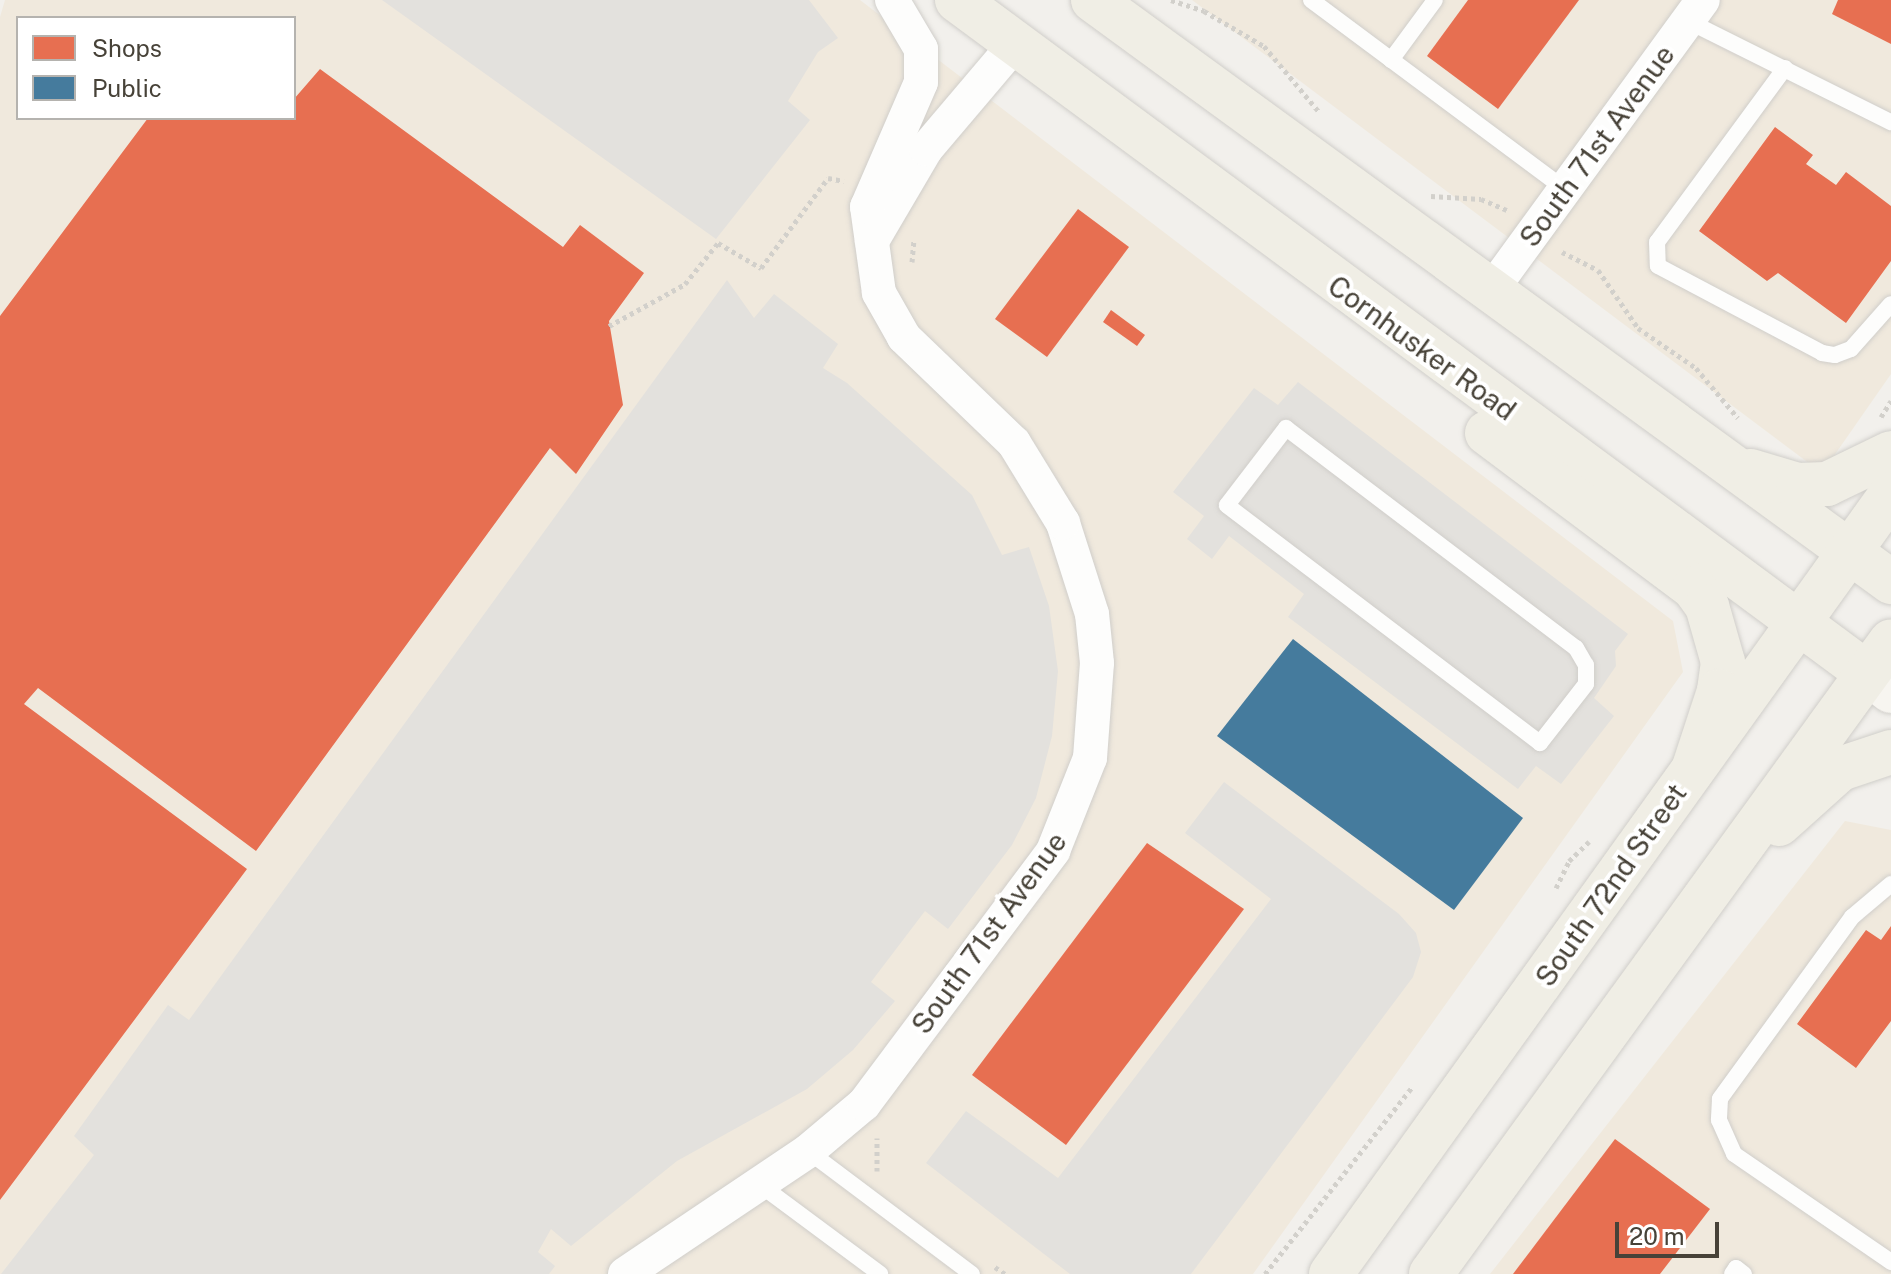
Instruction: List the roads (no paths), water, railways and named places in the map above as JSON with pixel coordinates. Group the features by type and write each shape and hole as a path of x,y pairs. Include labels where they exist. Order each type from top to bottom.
{"main road":[{"name":"Cornhusker Road","path":"957,0 1798,624 1883,668"},
{"path":"1093,0 1490,292 1729,439 1849,551 1891,582"},
{"path":"1015,44 1118,158 1694,588 1707,606 1723,662 1719,691 1694,767"},
{"path":"1729,439 1763,477 1798,485 1827,484 1891,453"},
{"name":"South 72nd Street","path":"1331,1274 1891,494"},
{"path":"1431,1274 1720,875 1883,668"},
{"path":"1720,875 1840,769 1891,752"}],"street":[{"name":"South 71st Avenue","path":"625,1274 808,1151 864,1104 1053,851 1082,789 1095,726 1092,614 1063,523 1014,443 892,323 879,293 867,207 876,177 921,82 921,49 892,0"},
{"name":"South 71st Avenue","path":"1490,292 1698,6"},
{"path":"872,241 926,149 1015,44"}],"lane":[{"path":"1311,0 1565,189"},
{"path":"1391,60 1435,0"},
{"path":"1698,6 1785,68 1891,122"},
{"path":"1785,68 1657,242 1658,266 1822,353 1835,355 1851,349 1891,304"},
{"path":"1286,428 1576,648 1586,665 1586,684 1540,743 1227,505 1286,428"},
{"path":"1891,884 1852,917 1720,1099 1719,1120 1734,1154 1891,1262"},
{"path":"808,1151 972,1274"},
{"path":"759,1184 880,1274"},
{"path":"1732,1274 1736,1268 1744,1274"}]}
